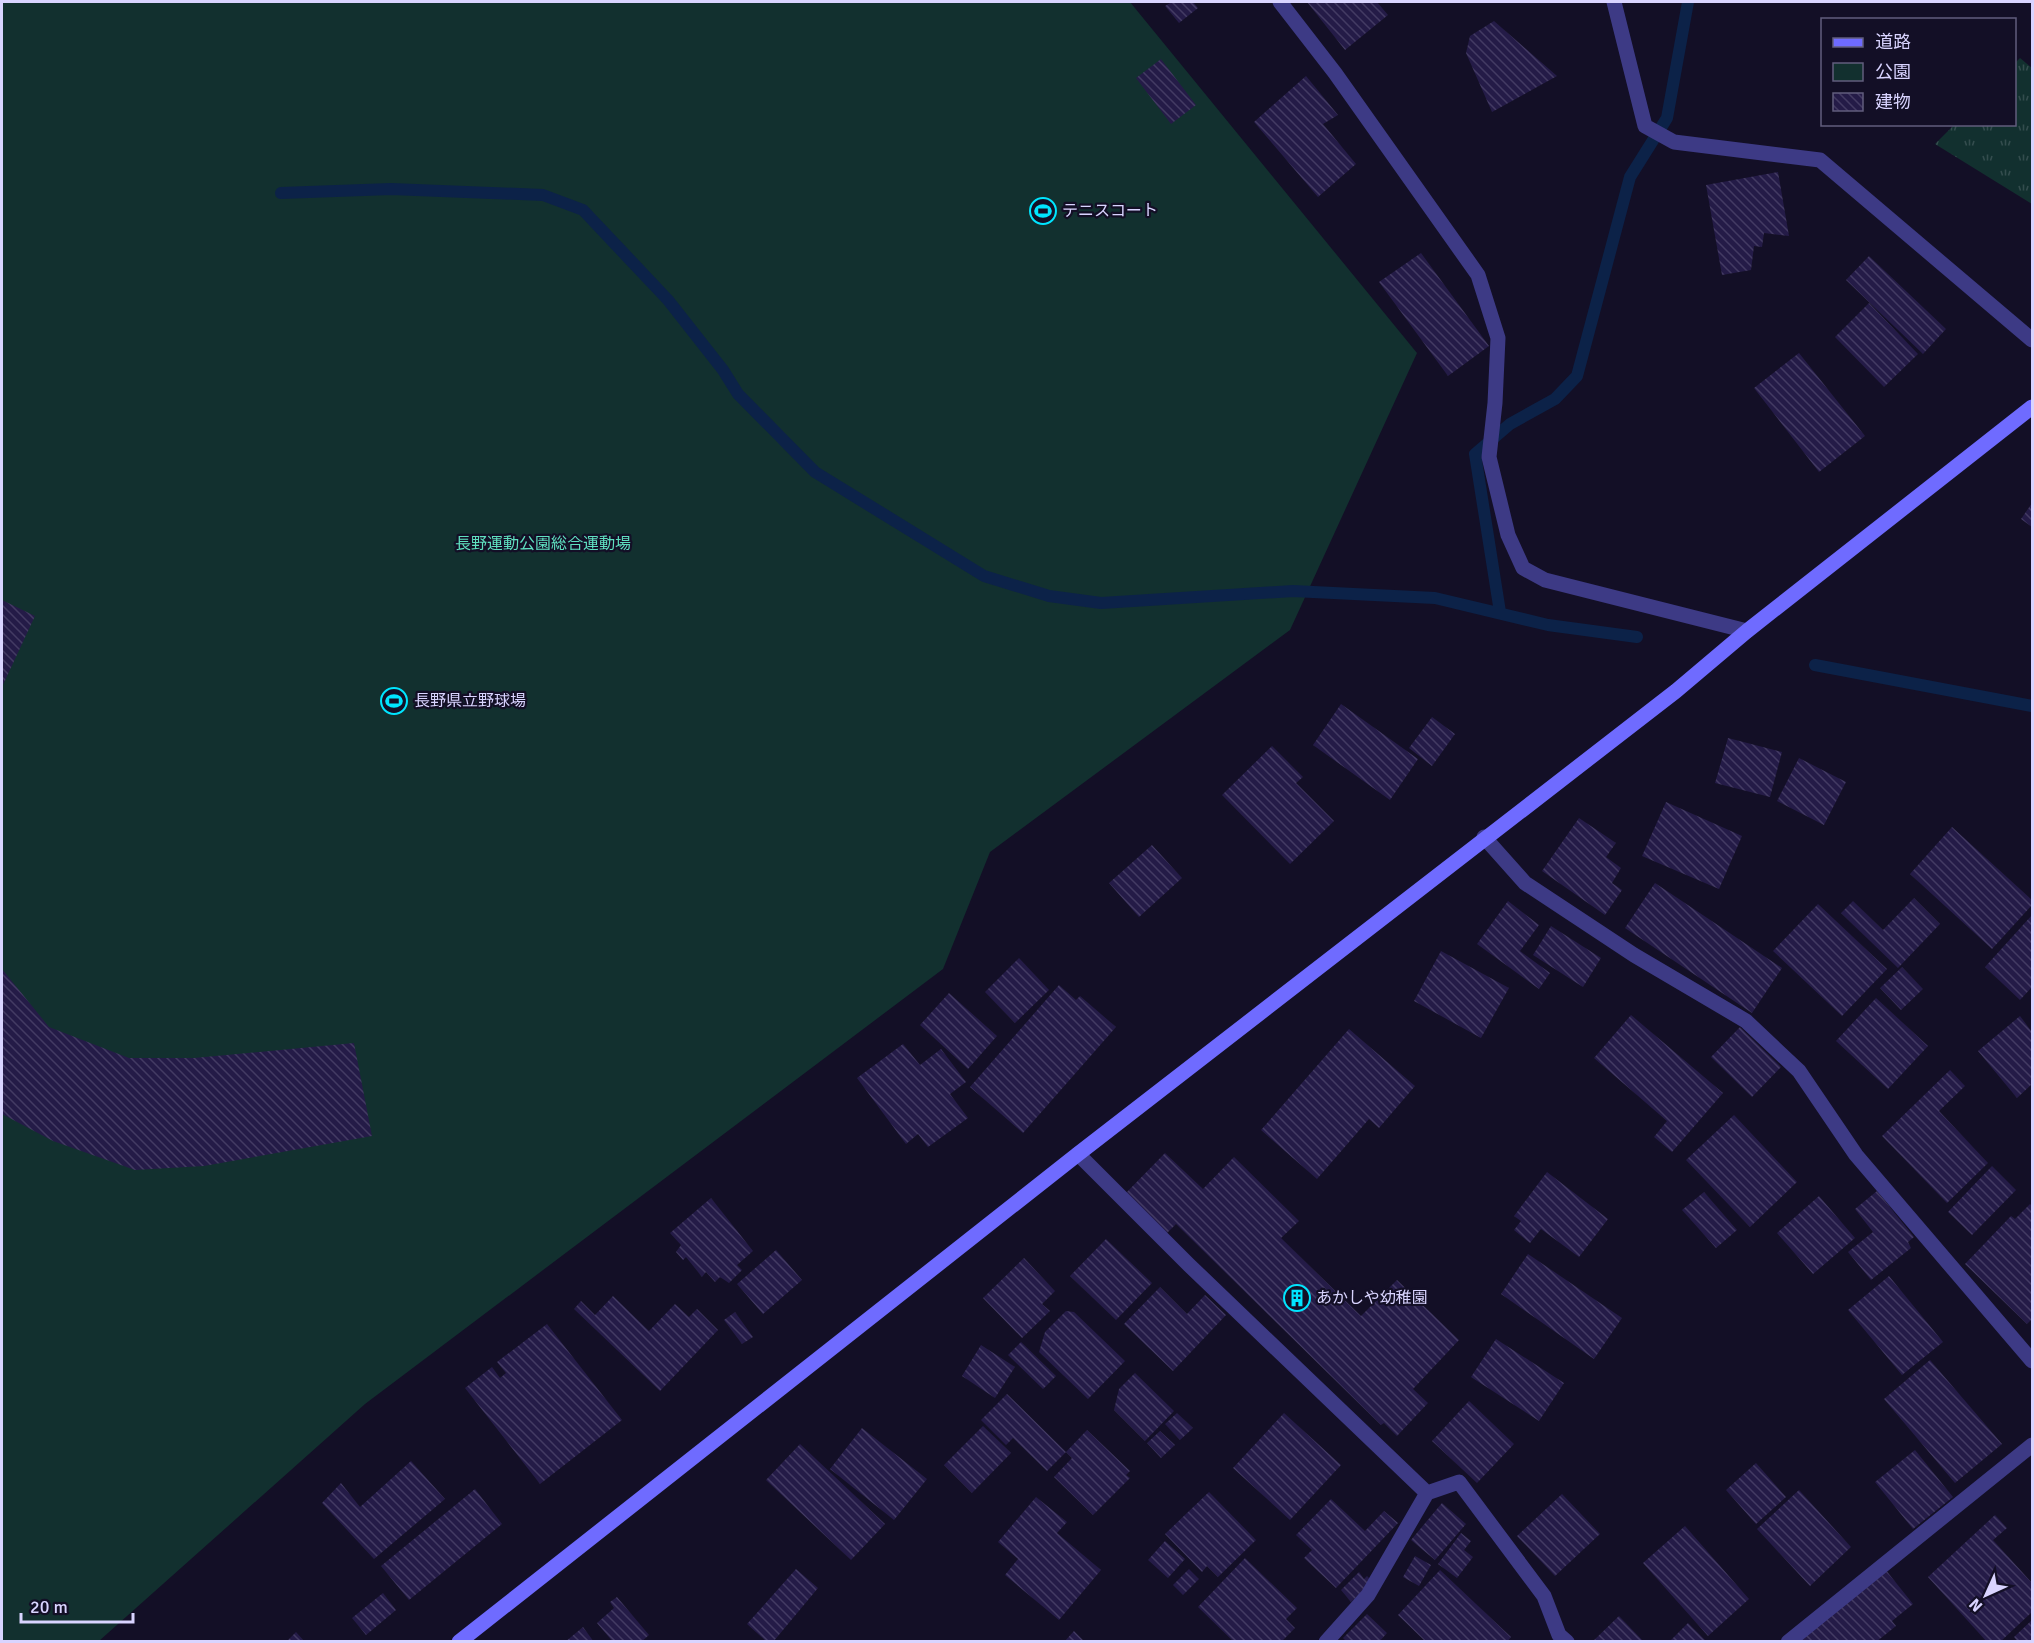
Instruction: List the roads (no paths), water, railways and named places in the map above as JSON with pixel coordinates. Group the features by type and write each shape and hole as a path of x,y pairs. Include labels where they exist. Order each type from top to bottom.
{"street":[{"path":"1280,2 1335,73 1478,275 1498,338 1495,403 1489,457 1508,535 1523,568 1545,580 1747,631"},
{"path":"1614,2 1645,126 1674,142 1820,160 2032,340"},
{"path":"459,1641 1484,837 1676,691 1747,631 2032,407"},
{"path":"1484,837 1525,883 1634,955 1746,1021 1799,1071 1856,1155 2032,1361"},
{"path":"1078,1154 1197,1273 1427,1493"},
{"path":"1788,1641 2032,1445"},
{"path":"1326,1641 1368,1595 1427,1493 1459,1482 1544,1596 1559,1635 1567,1641"}],"waterway":[{"path":"1500,612 1475,454 1510,424 1555,399 1577,376 1630,177 1667,118 1688,2"},
{"path":"281,193 391,189 543,195 583,210 668,300 723,370 738,394 815,472 984,576 1049,596 1101,603 1293,591 1435,598 1548,625 1637,637"},
{"path":"1815,665 2032,706"}],"place":[{"name":"テニスコート","path":"1043,211"},
{"name":"長野県立野球場","path":"394,701"},
{"name":"あかしや幼稚園","path":"1297,1298"}],"park label":[{"name":"長野運動公園総合運動場","path":"543,544"}]}
